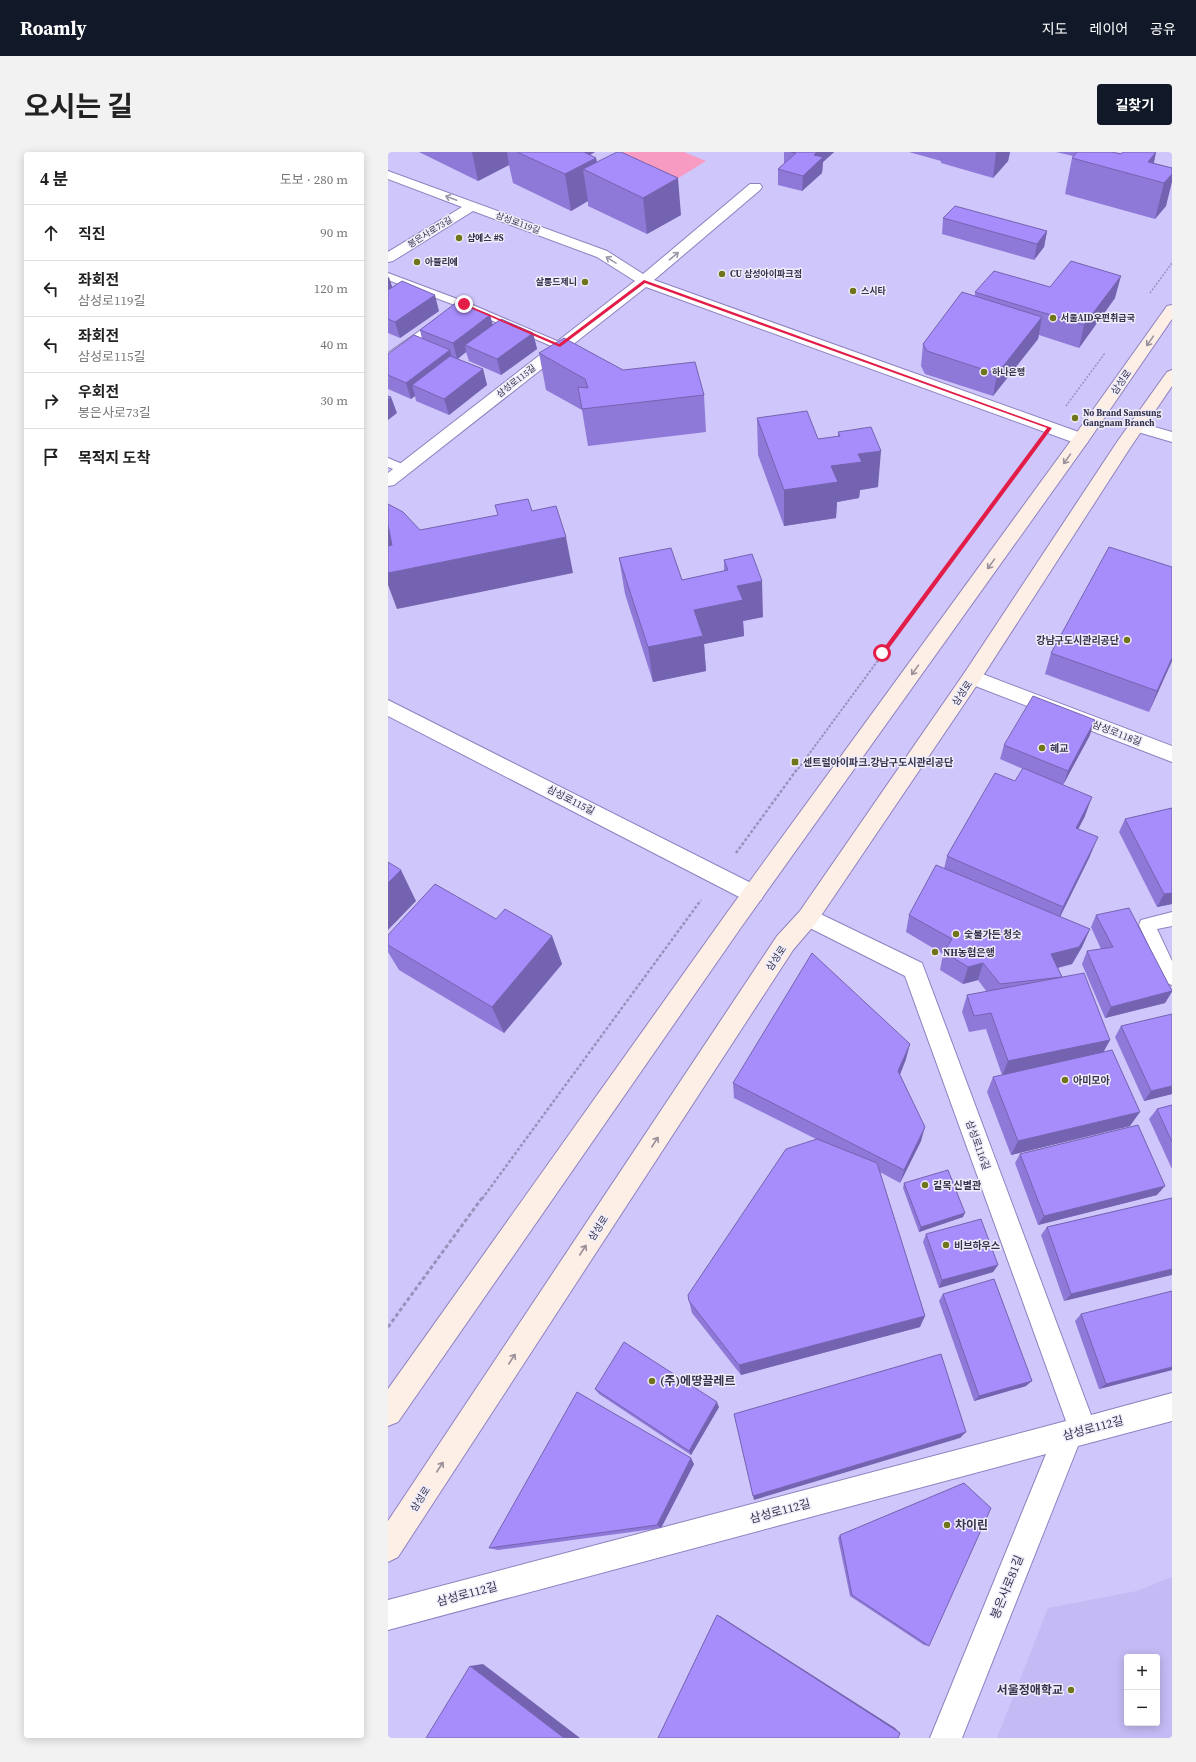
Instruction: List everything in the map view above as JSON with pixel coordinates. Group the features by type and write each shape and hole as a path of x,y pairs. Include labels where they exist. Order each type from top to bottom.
{"main road":[{"name":"삼성로","path":"388,1412 753,894 1081,439 1172,309"},
{"name":"삼성로","path":"388,1547 786,943 808,917 972,678 1118,452 1137,427 1172,375"}],"street":[{"name":"삼성로119길","path":"388,174 602,254 644,281 1081,439"},
{"path":"644,281 754,187"},
{"name":"봉은사로73길","path":"388,258 472,206"},
{"name":"삼성로115길","path":"388,481 644,281"},
{"path":"1137,427 1172,437"},
{"name":"삼성로118길","path":"972,678 1172,754"},
{"name":"삼성로115길","path":"388,707 753,894"},
{"name":"삼성로116길","path":"808,917 914,970 1076,1433"},
{"name":"삼성로112길","path":"388,1615 1172,1407"},
{"name":"봉은사로81길","path":"946,1738 1076,1433"}],"lane":[{"path":"388,276 464,304 560,346"},
{"path":"388,358 464,304"},
{"path":"388,462 403,470"},
{"path":"1172,919 1147,925 1172,978"}],"path":[{"path":"1148,294 1172,263"},
{"path":"388,1327 1106,352"}],"shaded area":[{"path":"622,152 684,152 706,161 654,193 593,169"},
{"name":"서울정애학교","path":"1172,1577 1172,1738 997,1738 1048,1608 1137,1591"}],"building":[{"path":"517,152 584,152 596,158 565,174"},
{"path":"617,152 621,152 678,178 643,198 583,169"},
{"path":"791,152 817,152 814,155 823,157 803,176 778,169 796,153"},
{"path":"1077,152 1112,152 1121,154 1123,152 1156,152 1148,162 1172,168 1172,174 1164,183 1072,158"},
{"path":"955,206 1047,231 1037,244 943,218"},
{"path":"1071,261 1121,276 1084,325 975,292 994,271 1050,287"},
{"path":"402,281 435,295 395,322 388,319 388,290"},
{"path":"962,292 1042,317 997,374 927,351 923,344"},
{"path":"457,302 490,315 453,343 420,330"},
{"path":"501,319 533,333 497,359 465,345"},
{"path":"414,335 450,350 406,383 388,375 388,354"},
{"path":"564,338 623,370 695,362 704,395 582,409 578,387 588,388 585,379 539,353"},
{"path":"450,356 483,369 444,399 412,385"},
{"path":"807,411 818,439 840,436 838,432 871,427 881,451 858,454 862,462 831,466 838,482 784,490 757,418"},
{"path":"528,499 532,511 556,506 566,537 388,573 388,546 392,545 388,525 388,504 403,512 420,530 498,515 495,505"},
{"path":"1109,547 1172,567 1172,658 1157,691 1051,653"},
{"path":"671,548 682,580 728,570 724,560 752,554 762,581 737,586 743,600 694,610 703,636 648,647 619,558"},
{"path":"1033,696 1095,720 1068,771 1004,745"},
{"path":"1023,768 1092,797 1076,828 1098,837 1063,907 947,856 995,773 1015,781"},
{"path":"1172,808 1172,893 1164,894 1125,819"},
{"path":"388,862 401,870 388,883"},
{"path":"936,865 1090,929 1079,947 1051,954 1062,977 1000,984 983,963 968,967 944,952 952,939 909,915"},
{"path":"435,884 496,919 505,909 552,936 492,1007 388,945 388,935"},
{"path":"1129,908 1172,991 1111,1007 1087,951 1113,947 1096,915"},
{"path":"812,953 910,1044 898,1071 925,1127 904,1170 733,1083"},
{"path":"1084,973 1110,1040 1008,1061 991,1013 974,1016 967,995"},
{"path":"1172,1014 1172,1086 1151,1091 1121,1026"},
{"path":"1112,1050 1140,1112 1018,1141 993,1077"},
{"path":"1172,1105 1172,1142 1157,1109"},
{"path":"1138,1125 1165,1186 1044,1216 1020,1154"},
{"path":"817,1139 877,1163 925,1316 739,1365 689,1301 688,1295 786,1149"},
{"path":"948,1170 965,1213 921,1227 904,1183"},
{"path":"1172,1198 1172,1269 1071,1294 1047,1227"},
{"path":"981,1219 998,1265 942,1280 926,1234"},
{"path":"994,1279 1032,1381 979,1396 943,1294"},
{"path":"1172,1291 1172,1367 1106,1384 1081,1314"},
{"path":"624,1342 717,1402 689,1451 595,1389"},
{"path":"941,1354 966,1432 753,1496 734,1414"},
{"path":"577,1392 691,1458 657,1525 489,1548"},
{"path":"964,1483 991,1508 929,1646 852,1595 840,1535"},
{"path":"717,1615 900,1733 898,1738 658,1738"},
{"path":"470,1666 564,1738 426,1738"}],"place":[{"name":"샵에스 #S","path":"459,238"},
{"name":"아뜰리에","path":"417,262"},
{"name":"CU 삼성아이파크점","path":"722,274"},
{"name":"살롱드제니","path":"585,282"},
{"name":"스시타","path":"853,291"},
{"name":"서울AID우편취급국","path":"1053,318"},
{"name":"하나은행","path":"984,372"},
{"name":"No Brand Samsung Gangnam Branch","path":"1075,418"},
{"name":"강남구도시관리공단","path":"1127,640"},
{"name":"혜교","path":"1042,748"},
{"name":"센트럴아이파크.강남구도시관리공단","path":"795,762"},
{"name":"숯불가든 청숫","path":"956,934"},
{"name":"NH농협은행","path":"935,952"},
{"name":"아미모아","path":"1065,1080"},
{"name":"길목 신별관","path":"925,1185"},
{"name":"비브하우스","path":"946,1245"},
{"name":"(주)에땅끌레르","path":"652,1381"},
{"name":"차이린","path":"947,1525"},
{"name":"서울정애학교","path":"1071,1690"}],"route":[{"path":"464,304 560,346 644,281 1050,428 882,653"}]}
